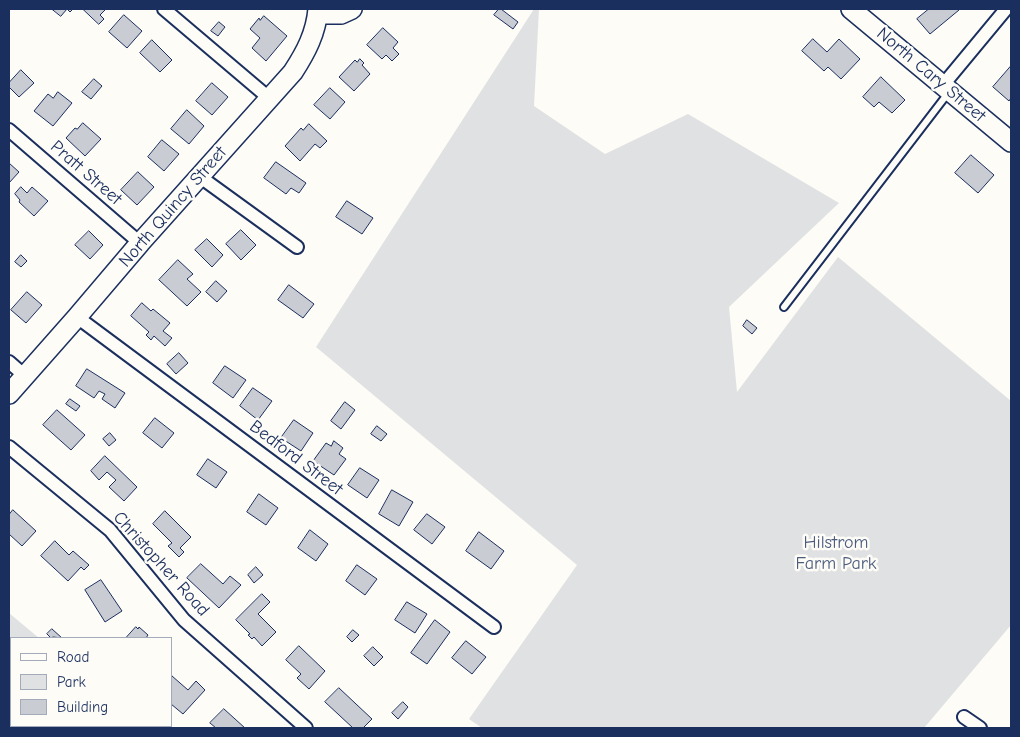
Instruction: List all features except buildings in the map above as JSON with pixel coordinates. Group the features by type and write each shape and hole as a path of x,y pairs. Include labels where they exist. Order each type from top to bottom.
{"main road":[{"path":"318,11 341,14 352,9"},
{"name":"North Cary Street","path":"851,9 1011,142"},
{"name":"North Quincy Street","path":"9,394 140,243 293,72 304,56 312,38 318,11"}],"street":[{"path":"164,9 269,98"},
{"path":"946,88 1006,9"},
{"name":"Pratt Street","path":"9,130 140,243"},
{"path":"200,176 297,247"},
{"name":"Bedford Street","path":"77,317 494,627"},
{"path":"9,362 25,376"},
{"name":"Christopher Road","path":"9,447 110,530 184,620 306,728"},
{"path":"964,717 980,728"}],"lane":[{"path":"784,307 946,88"}],"green space":[{"name":"Hilstrom Farm Park","path":"534,9 539,9 534,106 605,154 688,114 839,203 729,307 737,392 838,257 1011,401 1011,625 924,728 482,728 469,719 577,565 316,347"},
{"path":"9,613 38,637 10,637 10,727 147,728 9,728"}]}
